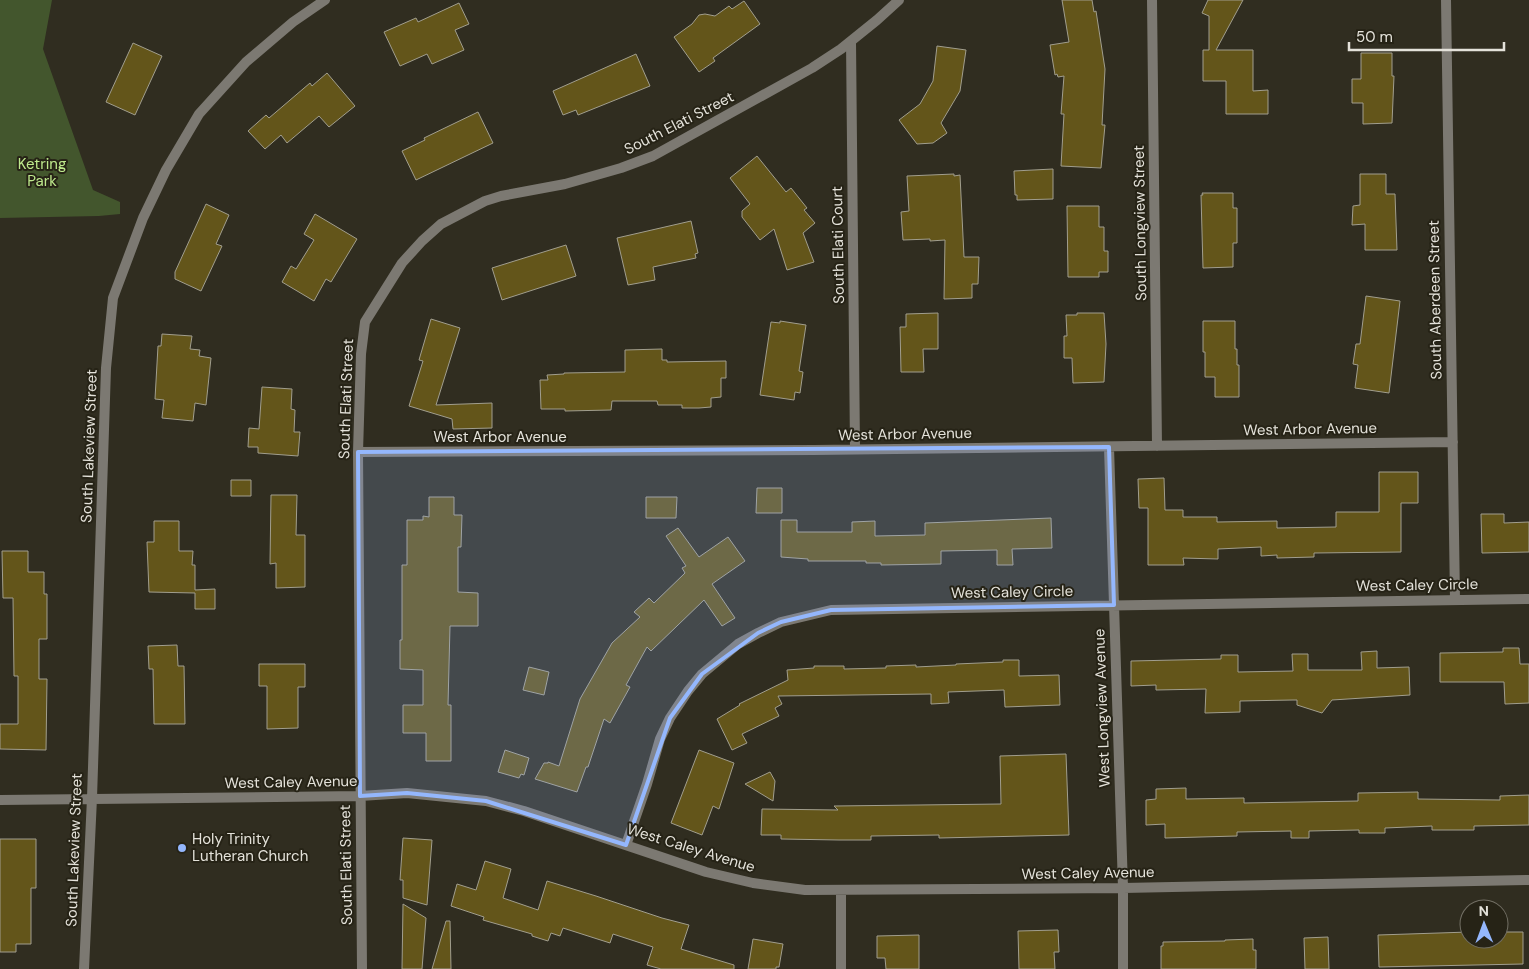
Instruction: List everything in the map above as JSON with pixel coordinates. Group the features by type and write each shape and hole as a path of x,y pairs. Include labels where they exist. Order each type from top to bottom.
{"street":[{"name":"South Lakeview Street","path":"84,969 92,798 106,368 113,298 143,218 166,170 198,114 246,62 293,22 325,0"},
{"name":"South Elati Street","path":"362,969 358,452 361,354 365,322 402,263 441,224 464,210 493,198 565,184 621,168 653,156 812,68 851,41 899,0"},
{"name":"South Longview Street","path":"1152,0 1157,446"},
{"name":"South Aberdeen Street","path":"1446,0 1455,600"},
{"name":"South Elati Court","path":"851,41 855,449"},
{"name":"West Arbor Avenue","path":"358,452 1109,447 1452,442"},
{"name":"West Longview Avenue","path":"1109,447 1123,888 1123,969"},
{"name":"West Caley Circle","path":"626,845 647,784 660,738 670,718 688,691 702,674 738,644 781,622 831,610 1529,599"},
{"name":"West Caley Avenue","path":"0,800 360,796 407,793 486,801 524,811 706,872 753,884 805,890 1123,888 1529,880"},
{"path":"841,890 841,969"}],"highlighted area":[{"path":"1109,447 1114,605 831,610 781,622 758,633 702,674 670,718 626,845 486,801 407,793 360,796 358,452"}],"green space":[{"name":"Ketring Park","path":"0,0 52,0 43,49 93,190 120,202 120,214 0,218"}],"building":[{"path":"1062,0 1092,0 1094,12 1096,11 1105,69 1102,125 1105,125 1101,168 1061,166 1064,114 1061,114 1064,76 1058,77 1057,74 1055,75 1050,45 1069,42"},
{"path":"1208,0 1243,0 1216,50 1253,50 1253,91 1268,90 1268,114 1226,114 1226,81 1203,81 1203,50 1209,50 1209,16 1202,13"},
{"path":"744,1 760,24 713,58 715,61 699,72 674,37 692,24 699,15 715,16 729,6 732,9"},
{"path":"459,3 469,24 455,30 464,50 432,64 427,54 400,66 384,32 416,18 418,22"},
{"path":"133,43 162,56 135,115 106,102"},
{"path":"937,46 966,50 960,91 941,123 947,133 933,143 917,144 899,120 920,104 933,81"},
{"path":"1361,53 1392,53 1392,76 1394,76 1392,123 1363,124 1363,103 1352,103 1352,79 1361,79"},
{"path":"636,54 650,86 578,115 576,110 563,115 553,91"},
{"path":"327,73 355,106 329,127 319,116 287,143 281,135 265,149 248,131 266,115 269,118 310,83 312,86"},
{"path":"478,112 493,143 416,180 402,151 425,140 424,138"},
{"path":"757,156 786,192 791,188 807,208 804,210 815,223 803,233 814,262 787,270 774,229 760,240 742,217 742,211 750,204 730,178"},
{"path":"1053,169 1053,199 1017,200 1014,171"},
{"path":"954,174 954,176 960,175 964,257 979,257 978,284 972,284 972,298 944,299 945,240 903,240 901,212 909,211 907,176"},
{"path":"1360,174 1386,174 1386,194 1395,194 1397,250 1365,250 1365,224 1352,225 1353,206 1360,205"},
{"path":"1202,193 1233,193 1233,208 1237,208 1237,243 1233,243 1233,267 1203,268"},
{"path":"206,204 229,215 216,244 222,246 201,291 175,279 175,272"},
{"path":"1067,206 1099,206 1099,227 1104,227 1104,251 1108,251 1108,272 1099,272 1099,277 1068,277"},
{"path":"315,214 357,239 331,282 326,279 314,301 282,282 291,266 296,269 314,240 304,234"},
{"path":"691,221 698,253 695,254 696,258 653,267 655,280 628,285 617,238"},
{"path":"566,245 576,276 502,300 492,268"},
{"path":"1366,296 1400,301 1389,393 1355,388 1358,365 1353,364 1356,344 1360,344"},
{"path":"938,313 938,349 923,349 924,372 901,372 900,327 906,327 906,314"},
{"path":"1077,313 1104,313 1106,344 1104,382 1073,383 1072,358 1064,358 1064,336 1067,336 1066,315 1077,315"},
{"path":"431,319 460,328 436,405 492,403 492,428 453,429 452,419 409,406 423,361 419,360"},
{"path":"780,321 806,325 799,371 803,372 800,393 795,392 794,400 760,395 771,322 780,323"},
{"path":"1203,321 1235,321 1235,349 1237,349 1237,365 1239,365 1239,397 1215,397 1215,377 1205,377"},
{"path":"162,334 192,336 190,349 200,350 199,356 211,358 206,405 195,403 193,421 162,418 164,400 155,399 158,346 161,346"},
{"path":"662,349 662,360 667,360 667,362 726,361 726,378 721,378 721,397 711,398 711,407 699,408 682,408 682,405 658,405 657,401 612,401 611,410 565,411 565,409 541,409 540,380 548,380 547,375 625,372 625,350"},
{"path":"262,387 292,389 291,409 295,410 294,432 300,432 298,456 258,453 258,447 248,447 249,428 259,429"},
{"path":"1379,472 1418,472 1418,503 1401,503 1401,552 1314,553 1314,557 1277,558 1277,555 1261,556 1261,547 1218,549 1218,559 1183,558 1184,565 1148,565 1148,508 1139,508 1138,479 1164,478 1165,510 1183,510 1183,517 1217,517 1217,522 1277,521 1277,528 1336,527 1336,512 1379,512"},
{"path":"231,480 251,480 251,496 231,496"},
{"path":"757,488 782,488 782,513 756,513"},
{"path":"271,495 297,495 296,535 305,535 305,587 276,588 276,563 270,564"},
{"path":"429,497 454,497 454,515 462,515 461,547 458,547 458,592 478,593 478,626 450,626 448,705 451,705 451,761 426,761 426,733 403,733 403,705 423,705 423,670 400,669 402,565 407,565 407,520 423,520 423,516 429,517"},
{"path":"646,497 677,497 676,518 646,518"},
{"path":"1481,514 1504,514 1504,523 1529,522 1529,552 1482,553"},
{"path":"1051,518 1052,548 1012,549 1013,565 997,565 997,550 941,551 941,564 881,565 881,563 866,563 866,561 808,561 808,559 781,557 781,520 797,520 797,532 852,532 852,522 875,521 875,536 925,535 925,523"},
{"path":"154,521 179,521 179,551 193,551 192,565 195,565 195,590 215,589 215,609 195,609 195,593 149,592 147,542 154,542"},
{"path":"678,528 699,557 728,537 745,561 712,584 735,618 722,626 704,600 651,651 647,647 626,685 630,687 610,723 604,719 588,767 586,767 577,792 535,779 544,763 548,762 559,766 580,699 612,643 640,617 634,612 649,598 654,603 685,573 682,568 686,566 666,536"},
{"path":"2,551 28,551 28,572 44,572 44,594 47,594 47,639 39,639 39,679 47,679 46,750 0,749 0,724 18,724 18,676 14,676 13,598 3,598"},
{"path":"177,645 178,666 184,666 185,724 154,724 153,669 149,669 148,646"},
{"path":"1503,648 1519,648 1520,664 1529,664 1529,703 1505,704 1504,682 1440,682 1440,653 1503,652"},
{"path":"1377,651 1377,668 1409,667 1410,695 1332,700 1322,713 1297,705 1297,700 1293,700 1240,701 1240,712 1205,713 1206,689 1156,690 1156,685 1131,686 1131,661 1221,659 1221,655 1238,655 1238,672 1293,671 1292,654 1308,654 1308,670 1362,670 1361,652"},
{"path":"1003,660 1019,660 1019,676 1059,675 1060,705 1005,707 1004,690 948,692 949,703 931,704 931,694 778,696 782,704 775,708 779,716 742,734 747,743 732,750 717,719 739,704 788,680 787,670 814,668 814,666 844,666 844,669 916,665 916,667 1003,662"},
{"path":"259,664 305,664 305,687 298,687 298,728 267,729 267,686 259,686"},
{"path":"529,667 549,672 544,695 523,690"},
{"path":"505,750 529,758 524,775 521,774 519,778 498,772"},
{"path":"699,750 734,763 719,809 713,806 702,835 671,823"},
{"path":"1066,754 1069,835 939,838 939,835 871,836 871,840 839,840 781,839 781,835 761,835 762,809 838,810 834,806 1001,804 1000,756"},
{"path":"770,772 775,781 773,801 745,784"},
{"path":"1186,788 1186,799 1244,798 1244,803 1358,801 1358,793 1418,792 1418,799 1500,800 1500,796 1529,795 1529,825 1474,826 1474,830 1432,830 1432,826 1385,828 1385,833 1359,833 1359,830 1309,831 1309,838 1291,838 1291,831 1237,832 1237,836 1165,838 1165,824 1146,825 1146,800 1156,799 1156,789"},
{"path":"403,838 432,840 427,905 403,898 403,880 400,880"},
{"path":"0,839 36,839 36,888 31,888 31,944 16,944 16,952 0,952"},
{"path":"485,861 511,869 503,898 538,910 547,881 596,896 689,925 681,949 734,965 734,969 661,969 647,965 653,947 613,934 610,943 563,928 560,936 551,933 548,941 532,936 532,934 483,920 484,917 451,906 457,884 476,890"},
{"path":"403,904 426,918 422,969 402,969"},
{"path":"446,921 450,921 451,969 432,969"},
{"path":"1058,930 1059,952 1054,952 1055,969 1019,969 1018,931"},
{"path":"1459,932 1459,949 1509,949 1509,932 1523,932 1523,964 1379,967 1378,935"},
{"path":"919,935 919,969 886,969 885,958 877,958 877,936"},
{"path":"1328,937 1329,969 1305,969 1304,938"},
{"path":"753,939 783,944 779,967 776,967 776,969 748,969"},
{"path":"1253,939 1253,950 1256,950 1256,969 1161,969 1161,946 1163,946 1163,942"}],"place":[{"name":"Holy Trinity Lutheran Church","path":"182,848"}]}
